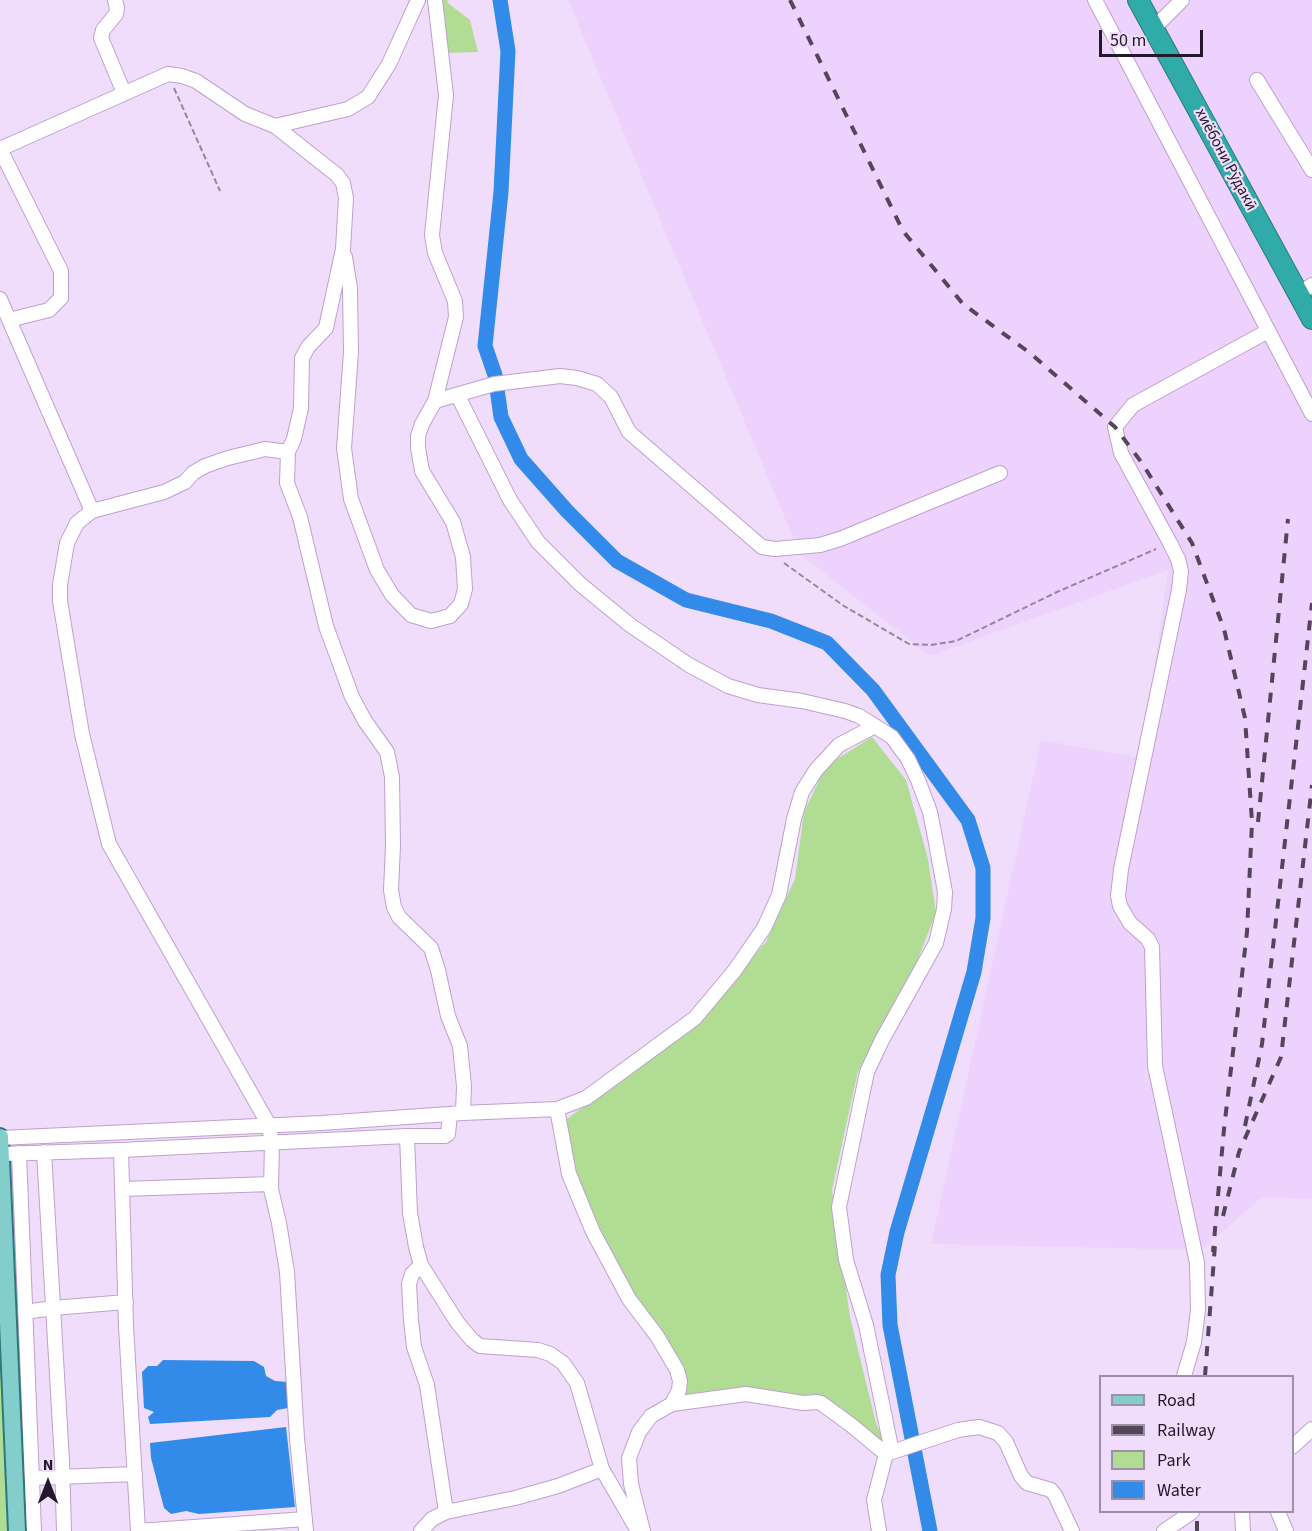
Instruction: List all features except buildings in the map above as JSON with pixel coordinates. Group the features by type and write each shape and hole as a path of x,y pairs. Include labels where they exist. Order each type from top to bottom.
{"highway":[{"name":"хиёбони Рӯдакӣ","path":"1138,0 1305,290 1312,320"}],"main road":[{"path":"0,1137 17,1531"}],"street":[{"path":"115,0 116,14 103,30 100,38 124,93"},
{"path":"275,126 348,109 368,97 389,64 418,0"},
{"path":"344,249 350,288 351,352 344,448 351,499 377,570 392,595 411,615 431,621 450,616 461,604 465,589 463,557 453,522 422,471 418,448 418,435 435,401 456,317 455,301 435,253 432,235 446,95 435,0"},
{"path":"1095,0 1312,414"},
{"path":"1154,28 1182,0"},
{"path":"1,1154 445,1136 448,1134 456,1113 464,1086 460,1046 448,1016 431,948 399,917 394,907 391,890 393,845 391,767 387,752 365,721 352,697 326,626 300,517 287,483 288,452 300,418 302,358 308,347 326,328 344,249 346,198 343,183 337,175 275,126 245,114 196,81 168,74 0,149 61,271 61,298 49,310 9,320"},
{"path":"1257,80 1312,170"},
{"path":"0,299 92,511"},
{"path":"1185,1375 1194,1342 1198,1310 1197,1263 1155,1066 1152,947 1148,939 1130,923 1120,906 1118,896 1121,869 1181,571 1170,543 1121,453 1115,427 1133,405 1268,331"},
{"path":"435,401 506,382 560,376 597,384 611,397 629,432 762,547 784,549 820,545 840,539 1000,473"},
{"path":"458,396 510,500 538,542 580,584 630,625 689,665 728,686 845,711 892,737 908,759 930,812 945,892 944,909 936,943 882,1040 867,1072 839,1207 846,1260 866,1325 893,1452 874,1500 879,1531"},
{"path":"121,1150 138,1531 305,1525 297,1438 287,1272 271,1184 272,1143 269,1125 110,844 82,734 60,601 60,585 67,543 77,523 92,511 170,490 185,482 193,473 205,466 228,458 265,449 288,452"},
{"path":"0,1137 558,1109 586,1098 695,1018 735,970 764,928 779,895 794,819 802,792 816,770 839,745 875,726"},
{"path":"558,1109 569,1174 593,1232 630,1299 657,1336 677,1370 679,1390 672,1404"},
{"path":"407,1136 410,1213 421,1265 457,1322 480,1346 538,1350 550,1354 563,1363 577,1383 602,1469 638,1531"},
{"path":"44,1152 63,1477 64,1531"},
{"path":"19,1153 34,1531"},
{"path":"122,1189 271,1184"},
{"path":"421,1265 412,1274 409,1284 411,1320 414,1347 427,1385 446,1512"},
{"path":"26,1312 126,1302"},
{"path":"643,1531 631,1484 629,1458 639,1432 651,1416 672,1404 746,1394 803,1403 817,1402 893,1452"},
{"path":"893,1452 958,1430 980,1426 998,1433 1006,1442 1020,1476 1027,1483 1051,1490 1072,1531"},
{"path":"1294,1446 1312,1429"},
{"path":"421,1531 432,1520 446,1512 515,1498 558,1486 602,1469"},
{"path":"32,1478 135,1474"},
{"path":"1164,1531 1188,1513"},
{"path":"1242,1513 1243,1531"},
{"path":"1278,1513 1286,1531"}],"path":[{"path":"168,74 220,191"},
{"path":"762,547 844,606 909,644 931,645 956,641 1077,583 1170,543"}],"shaded area":[{"path":"568,0 1312,0 1312,1199 1262,1197 1202,1250 931,1244 1041,740 1142,758 1168,570 930,656 800,554"}],"green space":[{"path":"436,0 447,0 470,20 478,52 445,53"},
{"path":"872,737 906,780 928,859 936,913 912,974 858,1071 832,1190 850,1317 876,1423 888,1449 823,1400 681,1400 683,1379 631,1295 595,1230 572,1172 564,1121 686,1032 766,942 795,879 804,812 826,766"},
{"path":"0,1190 15,1531 0,1531"}],"water":[{"path":"163,1360 254,1361 264,1367 266,1376 275,1381 288,1382 288,1408 277,1410 270,1417 150,1424 148,1417 154,1412 144,1408 142,1372 148,1366 157,1366"},
{"path":"286,1427 295,1507 199,1514 186,1511 171,1514 164,1508 151,1458 150,1443"}],"waterway":[{"path":"500,0 508,51 501,192 485,346 495,375 501,417 521,459 567,511 617,561 686,600 771,621 827,643 873,690 968,820 983,868 983,918 974,972 897,1232 888,1275 890,1325 930,1531"}],"railway":[{"path":"790,0 903,231 963,304 1030,353 1115,427 1142,463 1192,543 1224,629 1245,718 1252,822 1247,932 1224,1129 1213,1252"},
{"path":"1258,822 1288,519"},
{"path":"1245,1126 1262,1044 1312,603"},
{"path":"1223,1216 1239,1152 1281,1057 1312,785"},
{"path":"1205,1375 1215,1245"},
{"path":"1197,1513 1197,1531"}]}
